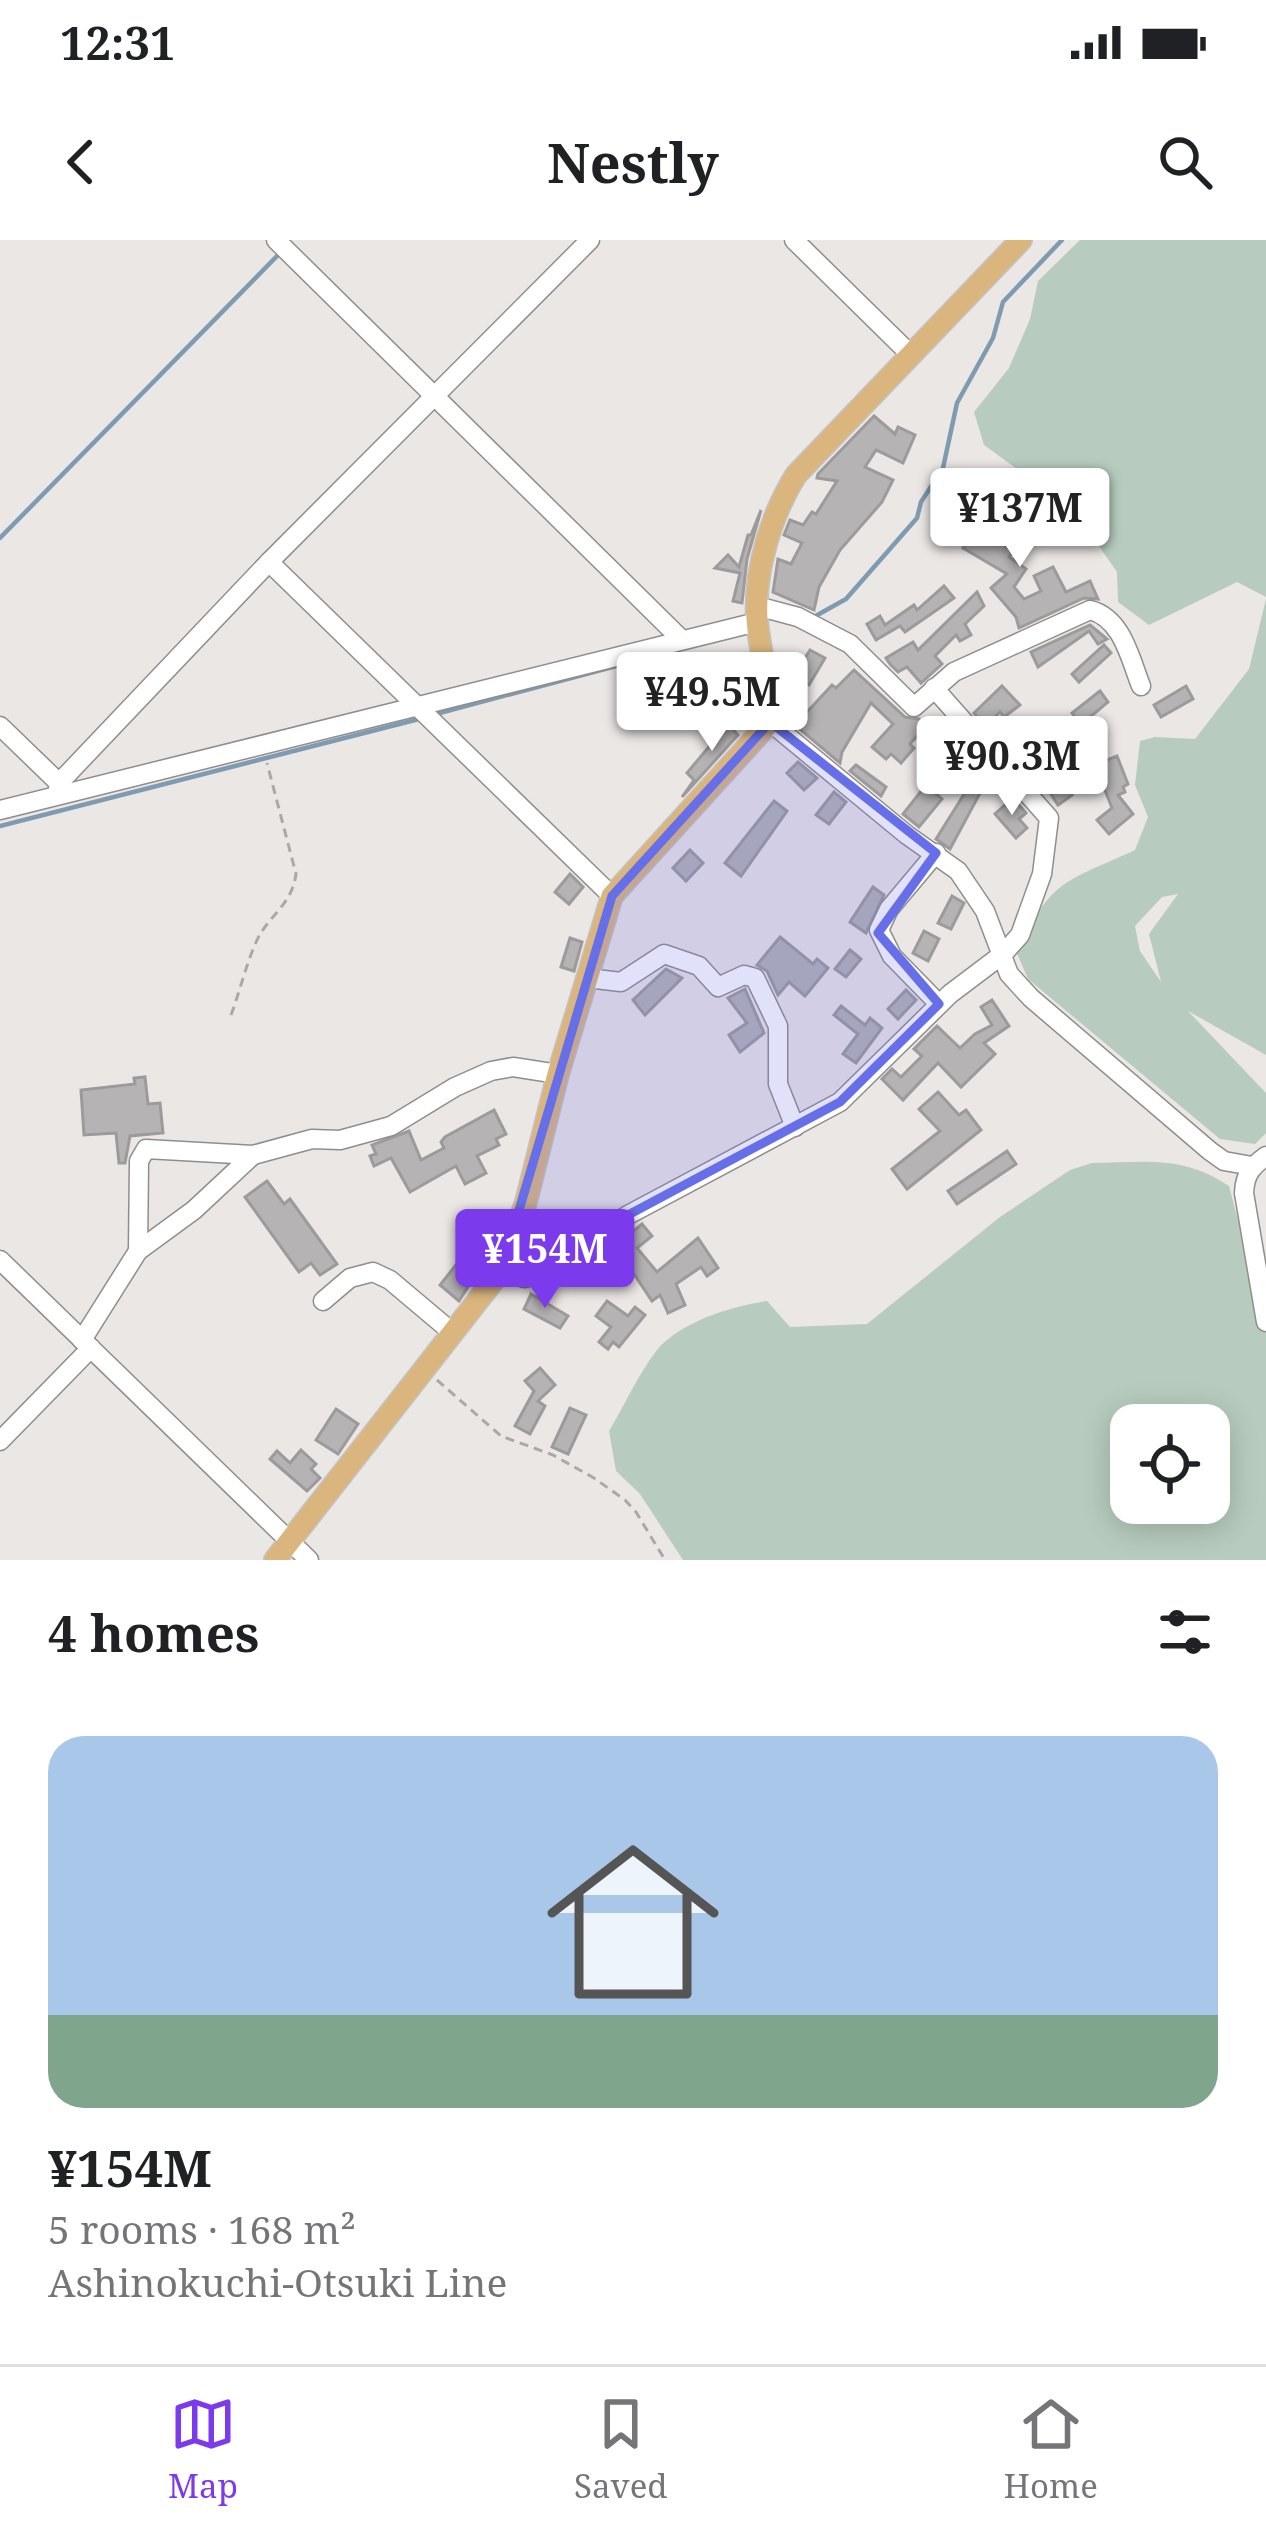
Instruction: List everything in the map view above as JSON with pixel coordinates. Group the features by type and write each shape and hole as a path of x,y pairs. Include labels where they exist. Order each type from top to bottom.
{"main road":[{"path":"275,1560 501,1271 526,1202 558,1074 613,896 770,722 772,703 757,614 767,539 784,493 1021,240"}],"street":[{"path":"276,240 681,639"},
{"path":"58,789 269,562 590,240"},
{"path":"794,240 911,355"},
{"path":"269,562 613,896"},
{"path":"0,810 58,789 418,707 681,639 757,614 799,617 850,644 914,707 954,672 1090,610 1109,618 1117,628 1141,686"},
{"path":"501,1271 524,1278 543,1273 628,1215 840,1102 939,1004 1020,935 1042,874 1049,818 934,688"},
{"path":"770,722 907,836 958,871 985,910 1010,974 1031,998 1224,1162 1259,1161"},
{"path":"0,726 58,789"},
{"path":"936,853 889,909 879,930 892,956 939,1004"},
{"path":"586,978 621,982 664,954 699,966 718,987 744,975 755,978 778,1026 778,1084 795,1126"},
{"path":"138,1251 139,1160 146,1149 253,1155 312,1139 340,1140 375,1133 491,1070 513,1067 558,1074"},
{"path":"0,1441 87,1344 138,1251 194,1210 253,1155"},
{"path":"1259,1161 1244,1178 1244,1193 1266,1322"},
{"path":"0,1260 309,1560"},
{"path":"323,1301 350,1278 373,1272 390,1280 453,1333"}],"path":[{"path":"231,1016 260,933 292,896 296,874 262,743"},
{"path":"425,1366 459,1403 500,1436 553,1455 625,1501 664,1560"}],"highlighted area":[{"path":"770,722 936,853 878,933 939,1004 840,1102 628,1215 543,1273 501,1271 612,896"}],"green space":[{"path":"1080,240 1266,240 1266,597 1237,582 1149,625 1118,602 1117,572 1078,516 1046,500 1032,480 984,445 974,412 1009,368 1030,319 1038,281"},
{"path":"1266,599 1266,1055 1188,1011 1266,1093 1266,1133 1255,1144 1220,1139 1028,979 1016,951 1041,909 1063,885 1135,850 1148,817 1135,785 1140,741 1195,739 1249,669","holes":["1178,894 1149,934 1161,982 1140,951 1135,926 1162,897"]},
{"path":"1092,1163 1180,1165 1229,1186 1266,1327 1266,1560 683,1560 640,1494 616,1471 609,1431 657,1350 679,1331 708,1317 767,1301 790,1327 867,1324 1000,1217 1070,1170"}],"building":[{"path":"874,416 895,434 898,427 915,435 903,463 876,450 865,467 893,480 882,502 840,550 819,587 814,610 773,592 778,559 791,564 802,543 784,535 790,520 803,525 812,512 816,514 837,481 817,478 818,474"},
{"path":"990,486 1011,498 988,533 1013,551 1009,557 1026,569 1014,587 1024,599 1041,591 1034,576 1053,567 1066,592 1090,581 1098,599 1084,598 1019,628 1016,617 991,588 1007,574 963,548 989,512 978,506"},
{"path":"761,510 747,559 742,603 733,601 740,573 715,568 728,555 739,567"},
{"path":"944,586 954,598 905,632 900,626 876,640 867,624 880,616 885,625 914,605 917,610"},
{"path":"977,592 984,606 965,624 971,635 960,641 956,635 935,656 942,664 921,683 907,667 898,672 890,664 886,658 913,642 918,650"},
{"path":"1090,625 1107,639 1098,644 1089,631 1038,667 1031,652"},
{"path":"1104,645 1111,653 1079,682 1072,674"},
{"path":"810,650 825,658 809,685 794,676"},
{"path":"854,670 905,717 919,719 926,726 901,763 891,754 886,759 872,747 893,724 871,703 840,763 795,725 832,685 836,688"},
{"path":"1002,686 1020,705 1004,717 1000,712 986,726 974,713"},
{"path":"1186,686 1193,699 1161,717 1154,705"},
{"path":"1100,691 1108,702 1090,717 1104,737 1094,744 1098,755 1088,759 1085,750 1078,755 1072,747 1089,735 1072,713"},
{"path":"747,699 754,707 734,726 727,718"},
{"path":"728,724 738,735 682,797 694,780 687,773"},
{"path":"959,736 969,748 951,762 941,751"},
{"path":"1117,756 1128,784 1118,795 1133,814 1109,834 1097,820 1112,808 1095,765"},
{"path":"798,762 817,778 804,790 787,773"},
{"path":"983,764 1000,783 994,788 987,780 950,849 936,839"},
{"path":"856,765 886,787 881,796 850,771"},
{"path":"1061,778 1072,795 1058,805 1047,788"},
{"path":"926,785 942,799 919,827 903,814"},
{"path":"834,792 846,802 829,824 816,815"},
{"path":"1013,798 1026,813 1019,819 1027,828 1016,838 995,814"},
{"path":"774,801 787,811 741,876 725,863"},
{"path":"690,850 703,863 686,881 673,868"},
{"path":"570,874 583,887 569,904 555,892"},
{"path":"873,887 884,895 866,933 850,922"},
{"path":"952,896 964,903 951,929 938,923"},
{"path":"924,931 939,939 928,961 913,953"},
{"path":"780,937 813,964 817,959 828,968 805,996 789,982 778,995 767,971 757,965"},
{"path":"570,938 582,942 574,971 561,967"},
{"path":"850,950 861,959 846,977 835,969"},
{"path":"666,969 682,978 645,1015 633,1000"},
{"path":"745,989 764,1033 740,1052 729,1035 747,1023 728,998"},
{"path":"906,990 916,1000 898,1019 888,1009"},
{"path":"992,1000 1009,1026 984,1043 995,1054 961,1087 938,1063 903,1100 882,1079 892,1069 901,1077 922,1056 914,1049 937,1026 960,1048 992,1025 981,1007"},
{"path":"841,1006 865,1025 870,1018 882,1028 856,1063 843,1054 858,1034 834,1015"},
{"path":"145,1077 148,1104 160,1103 163,1133 130,1136 125,1163 119,1163 116,1133 84,1135 81,1090 135,1084 134,1078"},
{"path":"938,1092 959,1115 966,1110 981,1130 907,1189 892,1169 940,1131 919,1109"},
{"path":"494,1110 506,1134 496,1139 499,1145 477,1156 486,1173 465,1184 456,1166 410,1192 391,1158 374,1166 372,1145 409,1131 421,1160 444,1148 445,1137"},
{"path":"1007,1151 1016,1164 957,1204 948,1191"},
{"path":"267,1181 284,1204 290,1199 337,1264 320,1275 311,1263 299,1272 245,1197"},
{"path":"642,1224 652,1236 637,1248 657,1272 698,1238 718,1268 707,1276 701,1267 676,1284 685,1305 668,1313 660,1295 652,1301 624,1259 599,1278 590,1268 612,1250 608,1245 617,1239 620,1242"},
{"path":"470,1254 483,1263 459,1301 440,1285 463,1256 467,1259"},
{"path":"531,1294 568,1316 560,1328 524,1309"},
{"path":"607,1301 628,1316 635,1307 645,1315 619,1347 613,1342 608,1349 599,1342 611,1327 596,1316"},
{"path":"540,1368 555,1385 538,1401 545,1406 530,1434 515,1426 534,1391 525,1381"},
{"path":"570,1408 586,1415 568,1454 552,1447"},
{"path":"336,1409 358,1424 338,1454 316,1440"},
{"path":"301,1450 316,1464 311,1469 320,1478 307,1491 270,1459 277,1451 290,1463"}],"waterway":[{"path":"812,618 846,599 917,518 921,502 943,468 957,403 993,338 1003,302 1062,240"},
{"path":"0,538 280,253"},
{"path":"436,714 650,657"},
{"path":"0,826 419,719"}]}
